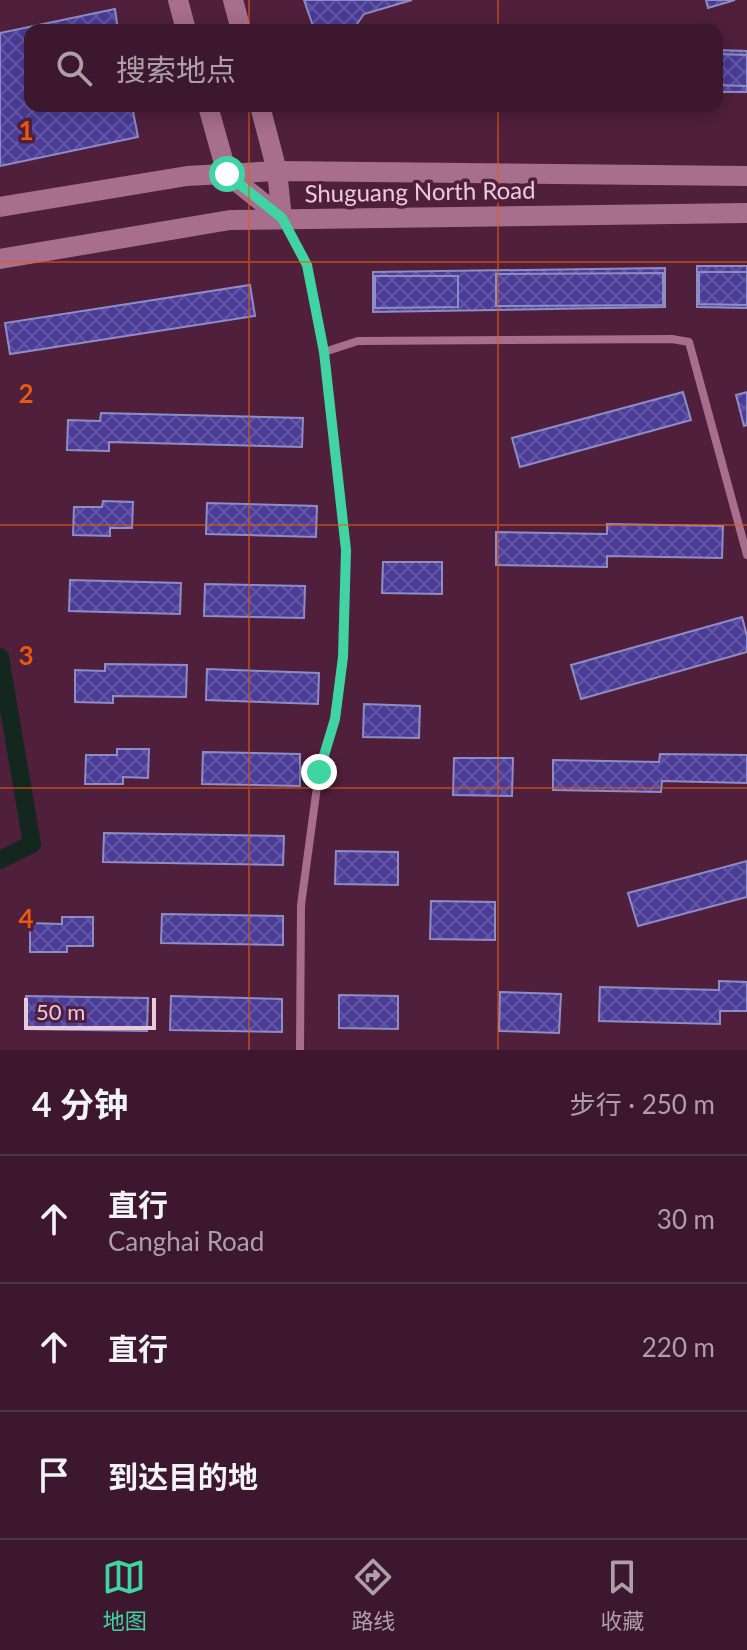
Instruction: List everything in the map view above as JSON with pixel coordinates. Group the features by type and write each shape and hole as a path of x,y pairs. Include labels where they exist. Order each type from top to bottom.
{"main road":[{"path":"233,0 239,24"},
{"path":"178,1 184,24"},
{"path":"210,112 227,174 282,218"},
{"path":"262,112 277,171 282,218"},
{"name":"Shuguang North Road","path":"0,207 187,176 277,171 747,176"},
{"name":"Shuguang North Road","path":"0,259 230,220 747,213"}],"lane":[{"path":"282,218 307,265 324,352 346,550 343,657 335,719 319,772 301,905 300,1050"},
{"path":"324,352 358,341 672,339 689,342 747,555"}],"building":[{"path":"304,0 412,0 364,14 357,24 312,24"},
{"path":"706,0 735,0 708,8"},
{"path":"115,9 117,24 43,24"},
{"path":"24,28 24,112 133,112 138,137 0,166 0,33"},
{"path":"723,50 747,51 747,92 723,92"},
{"path":"723,54 747,55 747,86 723,85"},
{"path":"697,266 747,266 747,308 697,307"},
{"path":"665,268 665,307 373,312 373,272"},
{"path":"699,272 747,272 747,305 699,304"},
{"path":"663,273 663,305 496,306 496,274"},
{"path":"375,276 458,276 458,307 375,308"},
{"path":"250,285 255,316 10,354 5,323"},
{"path":"683,392 691,420 520,467 512,438"},
{"path":"747,392 747,425 744,426 736,395"},
{"path":"101,413 303,418 302,447 109,442 109,451 67,450 68,420 100,421"},
{"path":"103,501 133,502 132,528 110,528 110,536 73,535 74,507 102,507"},
{"path":"207,503 317,506 316,537 206,534"},
{"path":"607,524 723,526 722,558 607,556 607,567 496,565 496,532 607,534"},
{"path":"383,562 442,562 442,594 382,593"},
{"path":"70,580 181,583 180,614 69,611"},
{"path":"205,584 305,586 304,618 204,616"},
{"path":"742,617 747,652 581,699 571,665"},
{"path":"105,664 187,665 186,697 113,696 113,703 75,702 75,670 105,671"},
{"path":"207,669 319,673 318,704 206,700"},
{"path":"364,704 420,706 419,738 363,737"},
{"path":"117,749 149,749 148,778 123,777 123,784 85,784 86,755 117,755"},
{"path":"203,752 300,754 300,786 202,784"},
{"path":"660,754 747,755 747,783 662,781 661,792 553,790 553,760 659,762"},
{"path":"454,758 513,758 512,796 453,795"},
{"path":"104,833 284,836 283,865 103,862"},
{"path":"336,851 398,852 398,885 335,884"},
{"path":"747,861 747,897 638,926 628,893"},
{"path":"431,901 495,902 495,940 430,939"},
{"path":"162,914 283,916 283,945 161,943"},
{"path":"62,917 93,917 93,946 67,946 67,952 30,952 30,923 62,924"},
{"path":"719,981 747,982 747,1011 720,1011 720,1024 599,1021 600,987 719,990"},
{"path":"500,992 561,994 559,1033 499,1031"},
{"path":"339,995 398,996 398,1029 339,1028"},
{"path":"26,996 148,998 147,1031 25,1029"},
{"path":"171,996 282,999 282,1032 170,1030"}],"waterway":[{"path":"0,657 32,844 0,860"}],"route":[{"path":"227,174 282,218 307,265 324,352 346,550 343,657 335,719 319,772"}]}
